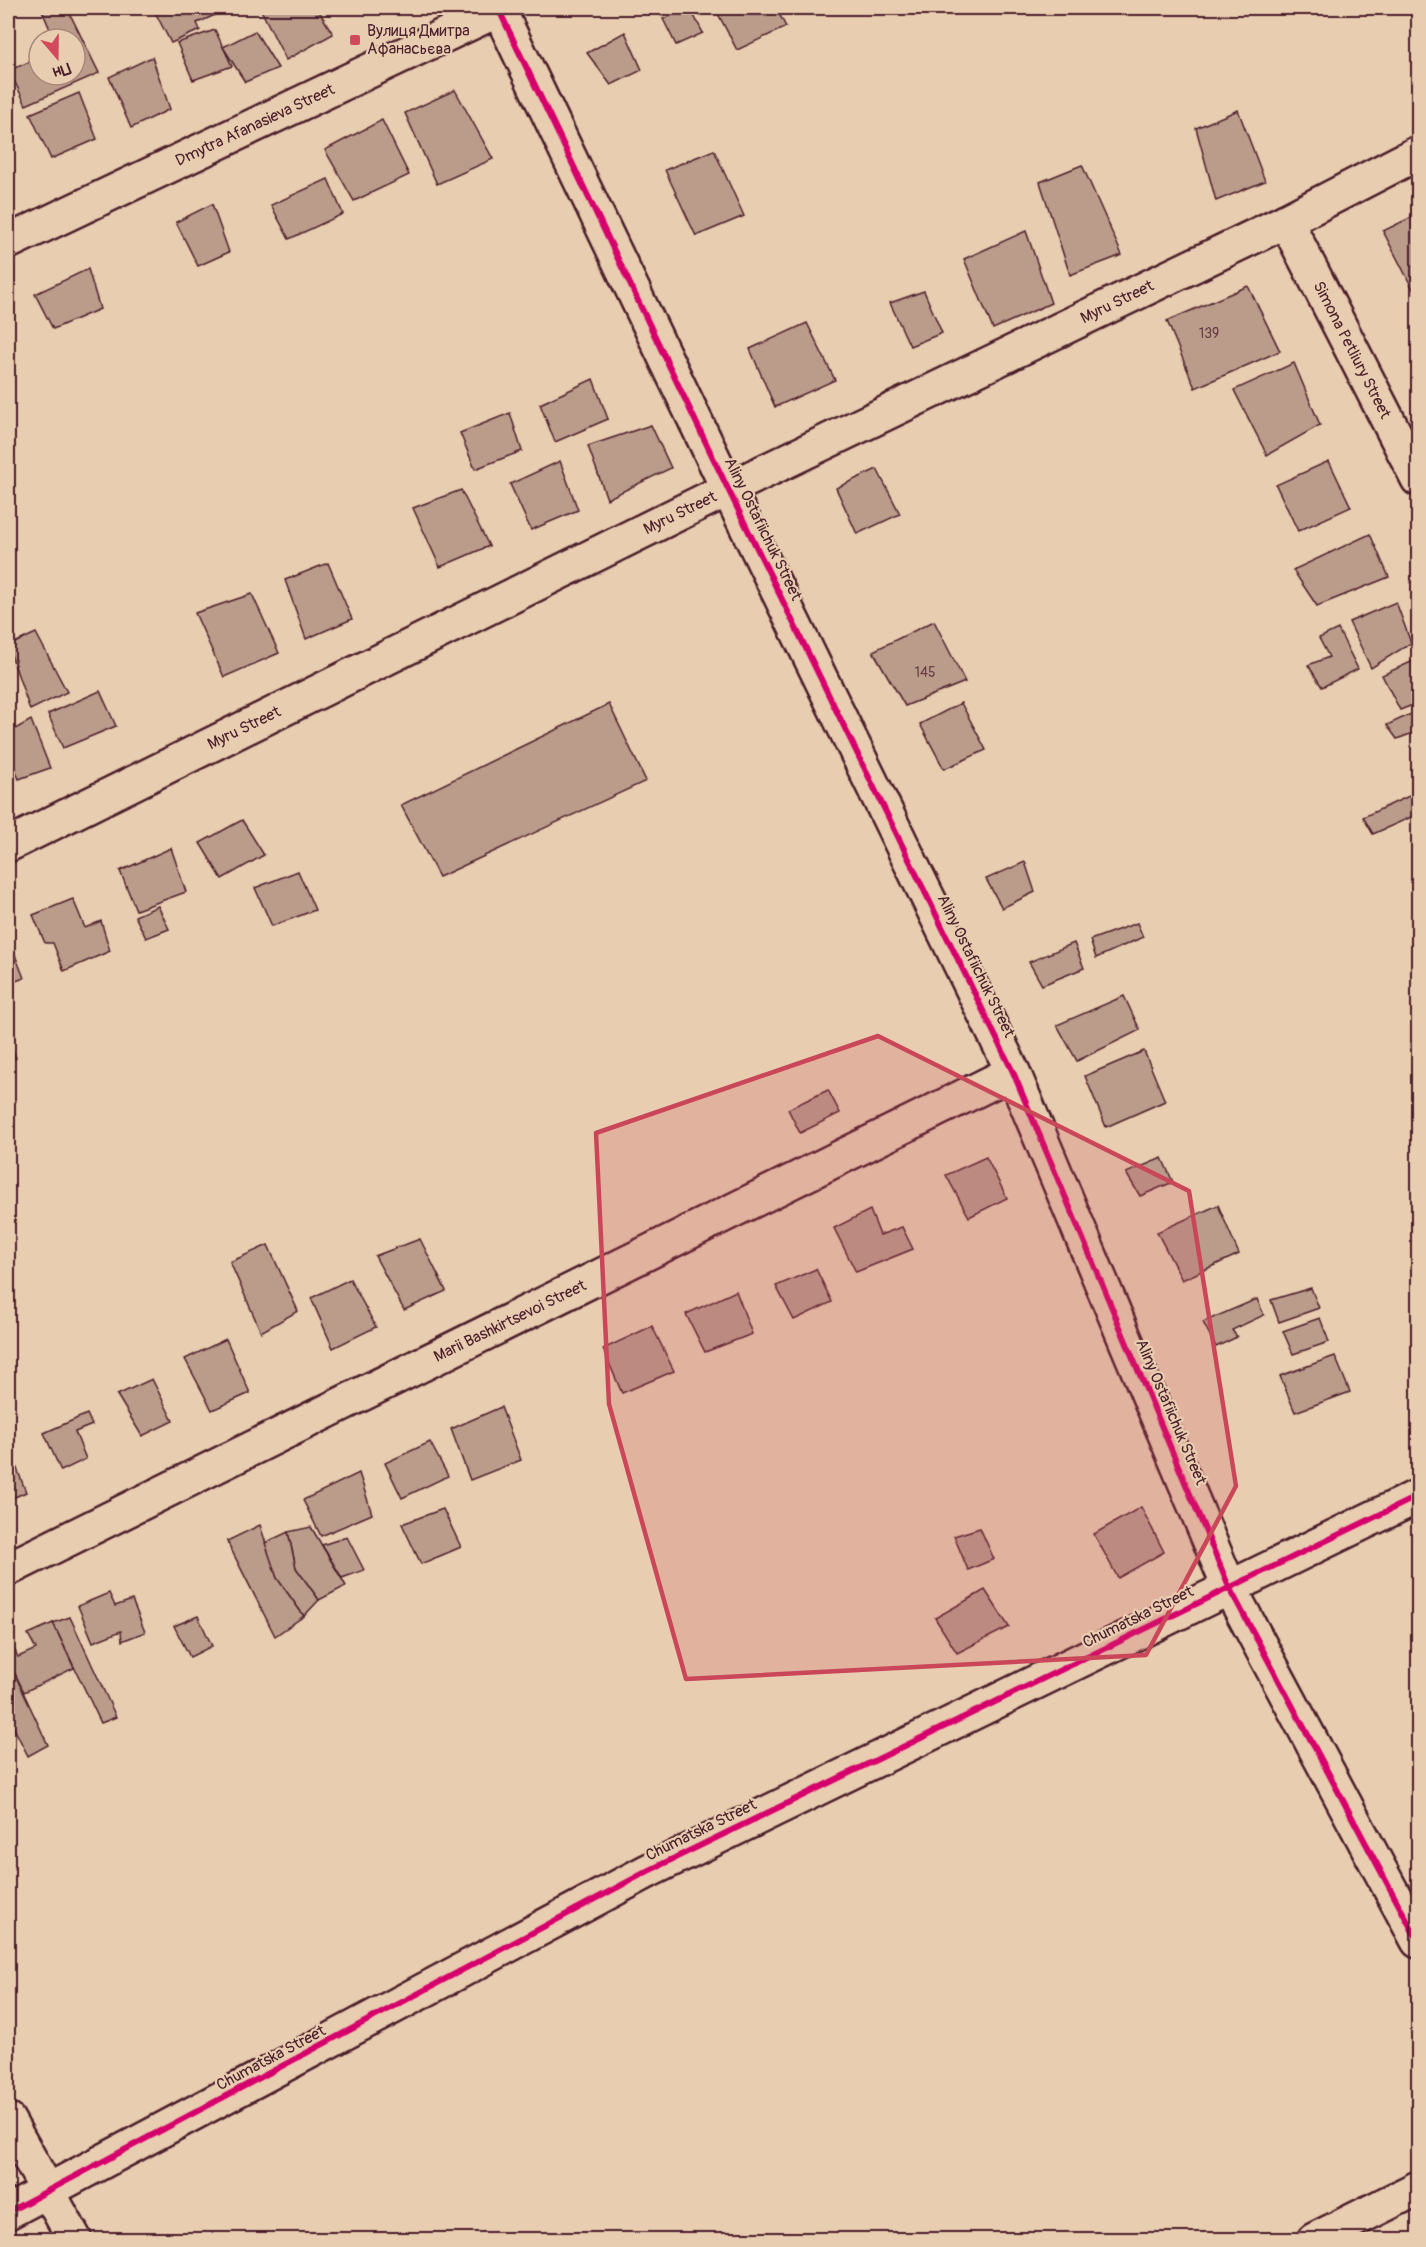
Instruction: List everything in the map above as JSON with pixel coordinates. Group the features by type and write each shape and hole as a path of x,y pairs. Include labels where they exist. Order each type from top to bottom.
{"street":[{"name":"Dmytra Afanasieva Street","path":"8,242 500,8"},
{"name":"Aliny Ostafiichuk Street","path":"500,8 728,489 1013,1072 1229,1587 1419,1941"},
{"name":"Myru Street","path":"8,845 728,489 1286,220 1419,153"},
{"name":"Simona Petliury Street","path":"1286,220 1419,479"},
{"name":"Marii Bashkirtsevoi Street","path":"8,1569 1013,1072"},
{"name":"Chumatska Street","path":"8,2212 648,1871 1419,1496"},
{"path":"8,2120 75,2240"},
{"path":"1314,2240 1419,2188"}],"highlighted area":[{"path":"878,1036 1189,1191 1236,1486 1146,1655 686,1679 609,1404 596,1133"}],"building":[{"path":"41,8 67,8 76,27 49,27"},
{"path":"153,8 231,8 197,23 200,30 171,43"},
{"path":"260,8 317,8 333,34 286,60"},
{"path":"690,8 703,33 676,45 663,19"},
{"path":"715,8 776,8 786,27 737,50"},
{"path":"215,30 232,66 193,80 177,43"},
{"path":"255,31 278,68 245,82 223,47"},
{"path":"625,32 642,70 611,85 587,53"},
{"path":"87,49 99,73 87,78"},
{"path":"152,57 170,109 131,128 109,77"},
{"path":"27,63 27,87 67,87 26,105 9,70"},
{"path":"455,90 493,159 437,184 405,113"},
{"path":"79,93 97,139 51,159 30,114"},
{"path":"1238,110 1265,181 1216,201 1196,128"},
{"path":"382,120 409,175 354,201 325,150"},
{"path":"714,150 744,216 696,236 665,170"},
{"path":"1082,165 1122,255 1070,275 1040,182"},
{"path":"328,179 343,214 289,239 271,205"},
{"path":"212,204 229,252 198,266 176,222"},
{"path":"1418,214 1418,299 1383,231"},
{"path":"1026,231 1051,303 993,329 964,259"},
{"path":"88,269 100,309 53,329 35,294"},
{"path":"1248,286 1280,351 1195,388 1167,321"},
{"path":"924,291 942,333 910,346 890,303"},
{"path":"807,323 835,380 775,407 750,349"},
{"path":"1294,363 1320,425 1267,455 1234,390"},
{"path":"593,379 608,419 555,442 540,404"},
{"path":"510,413 522,451 475,469 460,433"},
{"path":"651,425 671,468 607,499 588,446"},
{"path":"560,461 578,510 531,530 510,484"},
{"path":"1329,461 1351,507 1298,531 1276,485"},
{"path":"877,469 900,514 857,534 836,488"},
{"path":"461,490 489,546 440,567 413,508"},
{"path":"1370,534 1389,577 1317,606 1293,570"},
{"path":"328,563 352,619 306,639 285,580"},
{"path":"252,594 279,653 224,677 195,613"},
{"path":"1396,602 1411,643 1371,668 1349,622"},
{"path":"934,621 965,682 905,706 873,651"},
{"path":"1338,629 1358,669 1322,687 1308,665 1329,657 1319,638"},
{"path":"36,633 67,692 30,710 8,646"},
{"path":"1418,659 1418,703 1400,710 1382,675"},
{"path":"100,691 116,726 63,748 48,714"},
{"path":"961,703 986,750 944,769 920,724"},
{"path":"609,704 646,781 439,877 401,805"},
{"path":"1411,714 1418,731 1397,739 1387,725"},
{"path":"31,720 50,768 19,779 8,751 8,733"},
{"path":"1418,792 1418,814 1373,834 1363,817"},
{"path":"242,820 264,855 222,879 200,843"},
{"path":"171,848 186,892 136,910 120,871"},
{"path":"1025,862 1035,892 1002,908 986,879"},
{"path":"298,871 315,910 272,926 255,888"},
{"path":"73,899 85,928 101,921 110,951 64,971 53,943 45,943 33,915"},
{"path":"158,906 169,929 146,938 135,916"},
{"path":"1137,923 1143,937 1096,958 1090,940"},
{"path":"8,937 24,978 8,984"},
{"path":"1074,943 1084,968 1042,985 1029,962"},
{"path":"1124,996 1140,1030 1077,1061 1057,1025"},
{"path":"8,1037 16,1058 8,1061"},
{"path":"1144,1051 1165,1101 1106,1127 1085,1076"},
{"path":"828,1090 840,1113 800,1133 788,1109"},
{"path":"986,1157 1007,1198 969,1217 946,1175"},
{"path":"1162,1158 1173,1182 1140,1196 1126,1173"},
{"path":"1218,1205 1239,1254 1182,1280 1157,1232"},
{"path":"870,1210 880,1235 902,1227 913,1249 856,1272 834,1228"},
{"path":"420,1239 446,1291 404,1310 375,1256"},
{"path":"268,1245 298,1311 261,1332 230,1262"},
{"path":"816,1269 832,1302 794,1320 776,1286"},
{"path":"350,1279 376,1327 333,1348 311,1298"},
{"path":"1311,1288 1319,1308 1279,1322 1271,1300"},
{"path":"736,1291 752,1334 705,1352 686,1314"},
{"path":"1257,1299 1264,1315 1232,1330 1237,1337 1216,1347 1203,1322"},
{"path":"1320,1318 1329,1342 1293,1354 1283,1331"},
{"path":"652,1326 674,1371 622,1393 603,1349"},
{"path":"226,1339 250,1393 212,1410 185,1359"},
{"path":"1335,1356 1350,1392 1295,1412 1280,1376"},
{"path":"152,1379 173,1421 142,1436 117,1395"},
{"path":"501,1407 521,1460 470,1480 451,1429"},
{"path":"87,1414 92,1425 75,1432 86,1459 61,1471 44,1433"},
{"path":"430,1442 448,1476 402,1498 385,1463"},
{"path":"8,1445 26,1492 8,1500"},
{"path":"359,1473 372,1514 321,1536 303,1500"},
{"path":"1141,1507 1164,1552 1118,1578 1094,1534"},
{"path":"443,1509 461,1547 421,1564 402,1524"},
{"path":"260,1525 277,1578 304,1616 275,1636 227,1541"},
{"path":"311,1527 346,1586 319,1600 296,1568 288,1532"},
{"path":"980,1528 994,1559 968,1570 954,1536"},
{"path":"288,1532 296,1568 319,1600 304,1616 277,1578 265,1543"},
{"path":"347,1537 364,1570 342,1578 322,1545"},
{"path":"985,1590 1009,1627 957,1653 935,1618"},
{"path":"109,1593 115,1606 132,1600 145,1632 122,1641 121,1631 93,1642 78,1606"},
{"path":"198,1616 212,1646 190,1657 174,1626"},
{"path":"70,1617 116,1717 101,1723 53,1623"},
{"path":"53,1623 74,1668 24,1692 8,1659 8,1644 11,1642 18,1657 36,1649 28,1634"},
{"path":"8,1660 48,1745 28,1756 8,1716"}],"cycle path":[{"path":"498,8 728,489 1013,1072 1229,1587 1418,1941"},
{"path":"8,2212 648,1871 1418,1496"}],"place":[{"name":"Вулиця Дмитра Афанасьєва","path":"355,40"}]}
